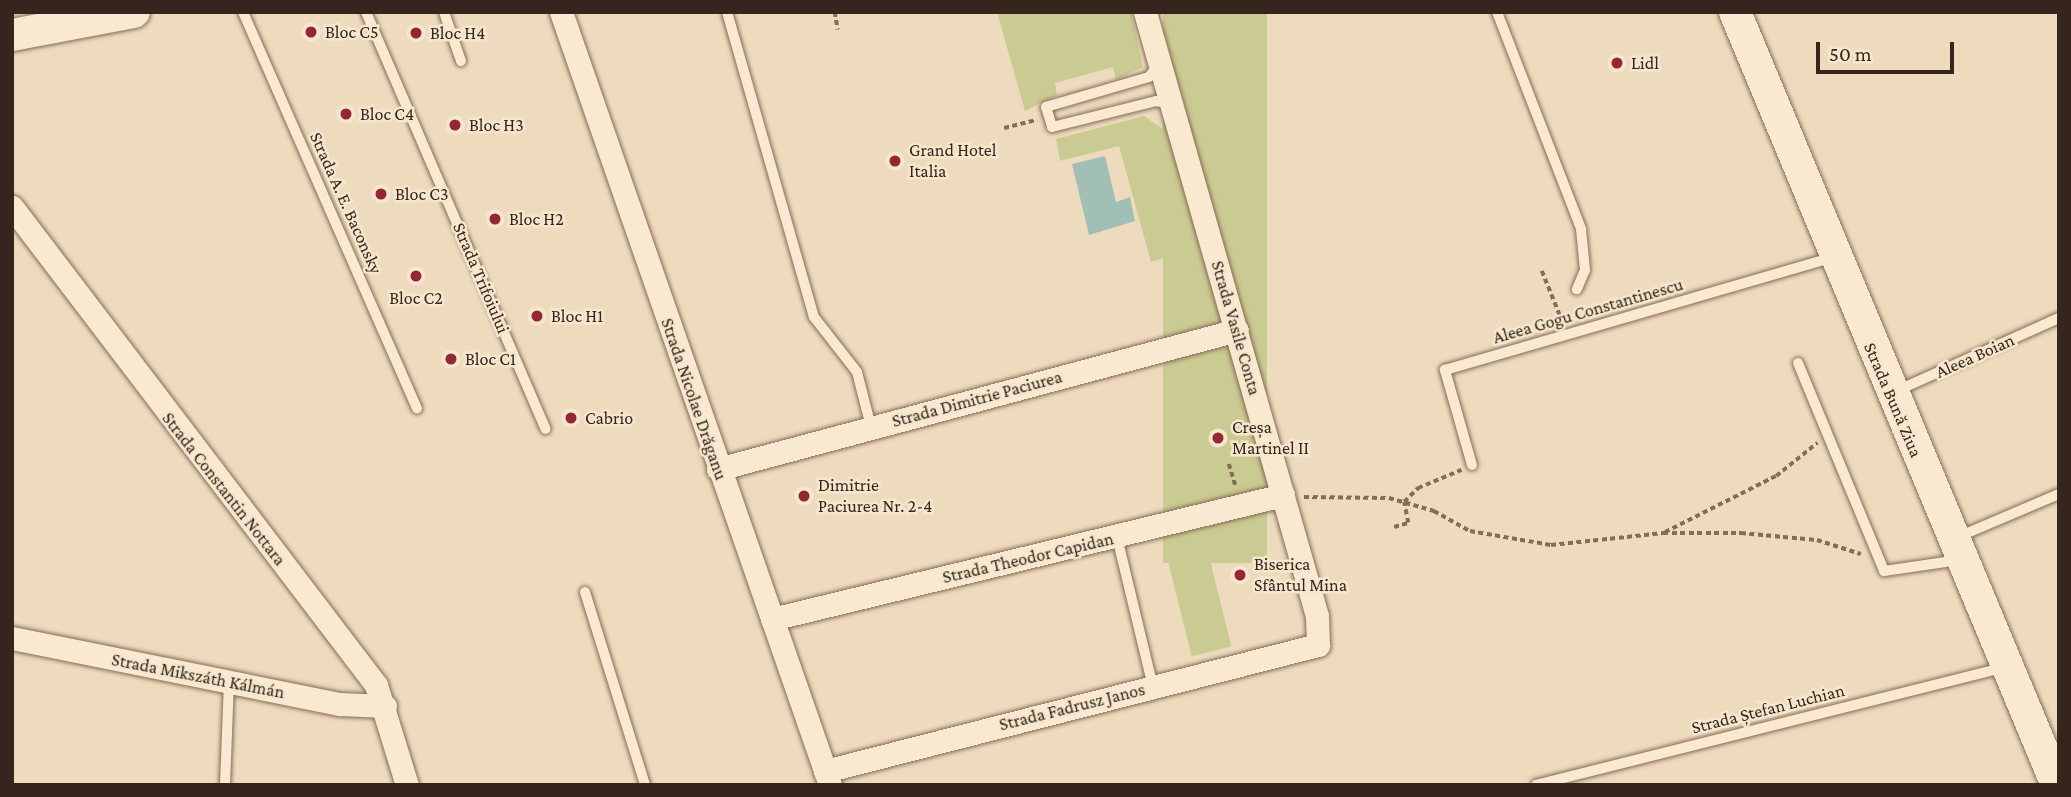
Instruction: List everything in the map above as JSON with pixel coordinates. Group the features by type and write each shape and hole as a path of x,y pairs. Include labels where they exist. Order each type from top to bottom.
{"main road":[{"path":"12,34 134,12"},
{"name":"Strada Bună Ziua","path":"1735,12 1834,257 1897,391 1957,550 2008,667 2050,745 2057,785"}],"street":[{"name":"Strada Nicolae Drăganu","path":"561,12 718,469 828,778"},
{"name":"Strada Vasile Conta","path":"1145,12 1174,105 1317,616 1318,645"},
{"name":"Strada Constantin Nottara","path":"12,207 376,684 385,706 407,785"},
{"name":"Strada Dimitrie Paciurea","path":"718,469 1237,330"},
{"name":"Strada Theodor Capidan","path":"772,619 1283,495"},
{"name":"Strada Mikszáth Kálmán","path":"12,638 229,683 385,706"},
{"name":"Strada Fadrusz Janos","path":"828,778 1153,687 1318,645"}],"lane":[{"name":"Strada A. E. Baconsky","path":"243,12 417,408"},
{"name":"Strada Trifoiului","path":"366,12 546,429"},
{"path":"444,12 461,61"},
{"path":"727,12 814,317 857,372 871,427"},
{"path":"1497,12 1581,229 1584,270 1577,289"},
{"path":"1160,62 1149,77 1046,107 1052,127 1156,100 1174,105"},
{"name":"Aleea Gogu Constantinescu","path":"1472,465 1445,370 1834,257"},
{"name":"Aleea Boian","path":"1897,391 2059,318"},
{"path":"1798,362 1881,566 1888,573 1957,550 2059,494"},
{"path":"1116,537 1153,687"},
{"path":"585,592 645,785"},
{"name":"Strada Ștefan Luchian","path":"1536,785 2008,667"},
{"path":"225,785 229,683"}],"path":[{"path":"835,12 838,30"},
{"path":"1542,271 1567,335"},
{"path":"1663,533 1776,476 1826,436"},
{"path":"1404,502 1418,488 1472,465"},
{"path":"1283,495 1359,494 1404,502 1470,531 1551,545 1663,533 1817,540 1881,566"},
{"path":"1394,527 1408,523 1404,502"}],"green space":[{"path":"997,12 1131,12 1143,67 1116,80 1113,67 1055,83 1057,95 1025,111"},
{"path":"1163,12 1267,12 1267,563 1163,563"},
{"path":"1144,116 1166,131 1199,247 1151,262 1119,146 1060,161 1056,139"},
{"path":"1202,528 1232,646 1192,656 1162,538"}],"water":[{"path":"1105,156 1116,202 1130,197 1135,221 1089,235 1072,164"}],"place":[{"name":"Bloc C5","path":"311,32"},
{"name":"Bloc H4","path":"416,33"},
{"name":"Lidl","path":"1617,63"},
{"name":"Bloc C4","path":"346,114"},
{"name":"Bloc H3","path":"455,125"},
{"name":"Grand Hotel Italia","path":"895,161"},
{"name":"Bloc C3","path":"381,194"},
{"name":"Bloc H2","path":"495,219"},
{"name":"Bloc C2","path":"416,276"},
{"name":"Bloc H1","path":"537,316"},
{"name":"Bloc C1","path":"451,359"},
{"name":"Cabrio","path":"571,418"},
{"name":"Creșa Martinel II","path":"1218,438"},
{"name":"Dimitrie Paciurea Nr. 2-4","path":"804,496"},
{"name":"Biserica Sfântul Mina","path":"1240,575"}]}
